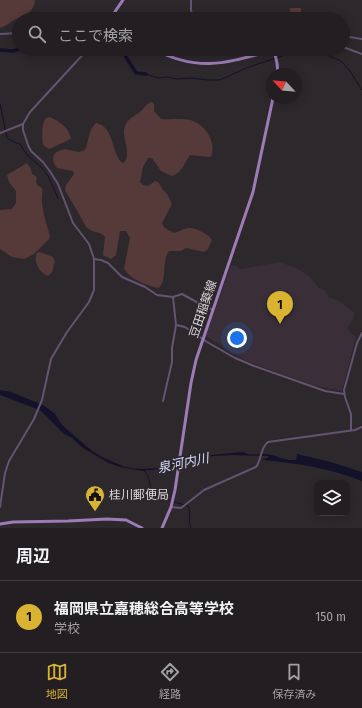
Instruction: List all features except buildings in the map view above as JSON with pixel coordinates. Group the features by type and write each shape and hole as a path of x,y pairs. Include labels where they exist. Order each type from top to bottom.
{"main road":[{"path":"115,12 123,0"},
{"path":"170,56 197,63 211,64 232,62 254,56"},
{"path":"275,56 277,68"},
{"name":"豆田稲築線","path":"162,528 171,506 178,471 191,383 202,338 253,192 272,104"},
{"path":"0,524 107,519 126,520 142,528"}],"street":[{"path":"191,0 191,12"},
{"path":"0,34 12,33"},
{"path":"350,37 362,40"},
{"path":"350,50 362,54"},
{"path":"0,507 6,469 9,461 36,415 42,401 51,359 67,332 92,297 94,282 94,259 89,244 73,223 58,184 43,162 33,154 23,130 23,124 30,112 82,56"},
{"path":"0,133 23,124"},
{"path":"94,259 108,263 122,277 145,287 157,295 173,297 182,294 212,310"},
{"path":"163,401 172,362 172,348 176,325 173,297"},
{"path":"176,325 185,327 235,358 254,366 325,391 344,394"},
{"path":"351,430 351,414 344,394 345,384 357,343 362,333"},
{"path":"171,506 177,508 183,506 197,494 212,485 256,467 262,450 270,441 351,430 362,427"}],"shaded area":[{"path":"0,0 35,0 30,12 12,12 12,22 0,28"},
{"path":"290,8 301,8 301,12 290,12"},
{"path":"152,102 154,104 154,111 161,119 190,120 200,125 208,134 212,145 211,157 190,155 181,170 172,176 161,171 152,158 148,158 143,167 140,182 143,185 148,186 155,181 158,182 172,204 162,223 164,227 174,233 187,228 192,228 205,234 212,240 208,249 204,252 186,248 181,251 169,251 165,260 162,284 159,288 140,282 130,276 124,269 130,238 126,231 120,231 116,255 111,259 103,255 105,237 87,228 65,190 66,185 74,174 73,171 57,168 53,160 53,156 56,152 65,149 79,152 85,150 90,132 96,123 102,125 106,129 118,157 121,162 124,163 127,154 124,133 126,124 128,120"},
{"path":"50,117 63,125 71,138 49,149 43,145 42,131 44,121 46,118"},
{"path":"27,163 32,174 37,177 37,185 42,188 42,206 50,236 49,239 34,254 24,259 12,257 0,249 0,210 12,209 16,203 16,191 9,182 7,175"},
{"path":"40,252 53,257 55,262 52,272 48,276 40,270 36,263 37,253"},
{"path":"280,262 300,270 309,276 319,288 324,290 329,297 339,301 355,313 353,320 347,329 356,337 342,391 316,386 244,360 206,336 231,265 237,266 241,269"},
{"path":"0,390 11,392 43,405 55,414 62,425 92,451 125,467 138,469 163,468 185,460 198,458 201,456 243,452 250,454 265,454 292,460 296,460 297,454 327,461 362,472 362,481 350,476 313,467 262,460 269,457 268,456 213,456 192,461 184,461 169,468 143,471 120,467 109,463 83,448 72,438 64,434 40,410 0,395"}],"waterway":[{"path":"0,50 12,51"},
{"path":"125,56 136,73 146,74"},
{"path":"146,74 158,78 168,77 176,79 192,78 220,80 246,68 282,56"},
{"path":"329,56 341,61 350,71 362,90"},
{"path":"0,104 7,138 20,144 27,155 42,168 48,176 58,198"},
{"path":"143,470 148,476 152,490 159,496 170,500"},
{"path":"174,502 188,506 190,511 189,522 191,528"}],"place":[{"name":"福岡県立嘉穂総合高等学校","path":"280,324"},
{"name":"桂川郵便局","path":"95,512"}],"water label":[{"name":"泉河内川","path":"183,463"}]}
